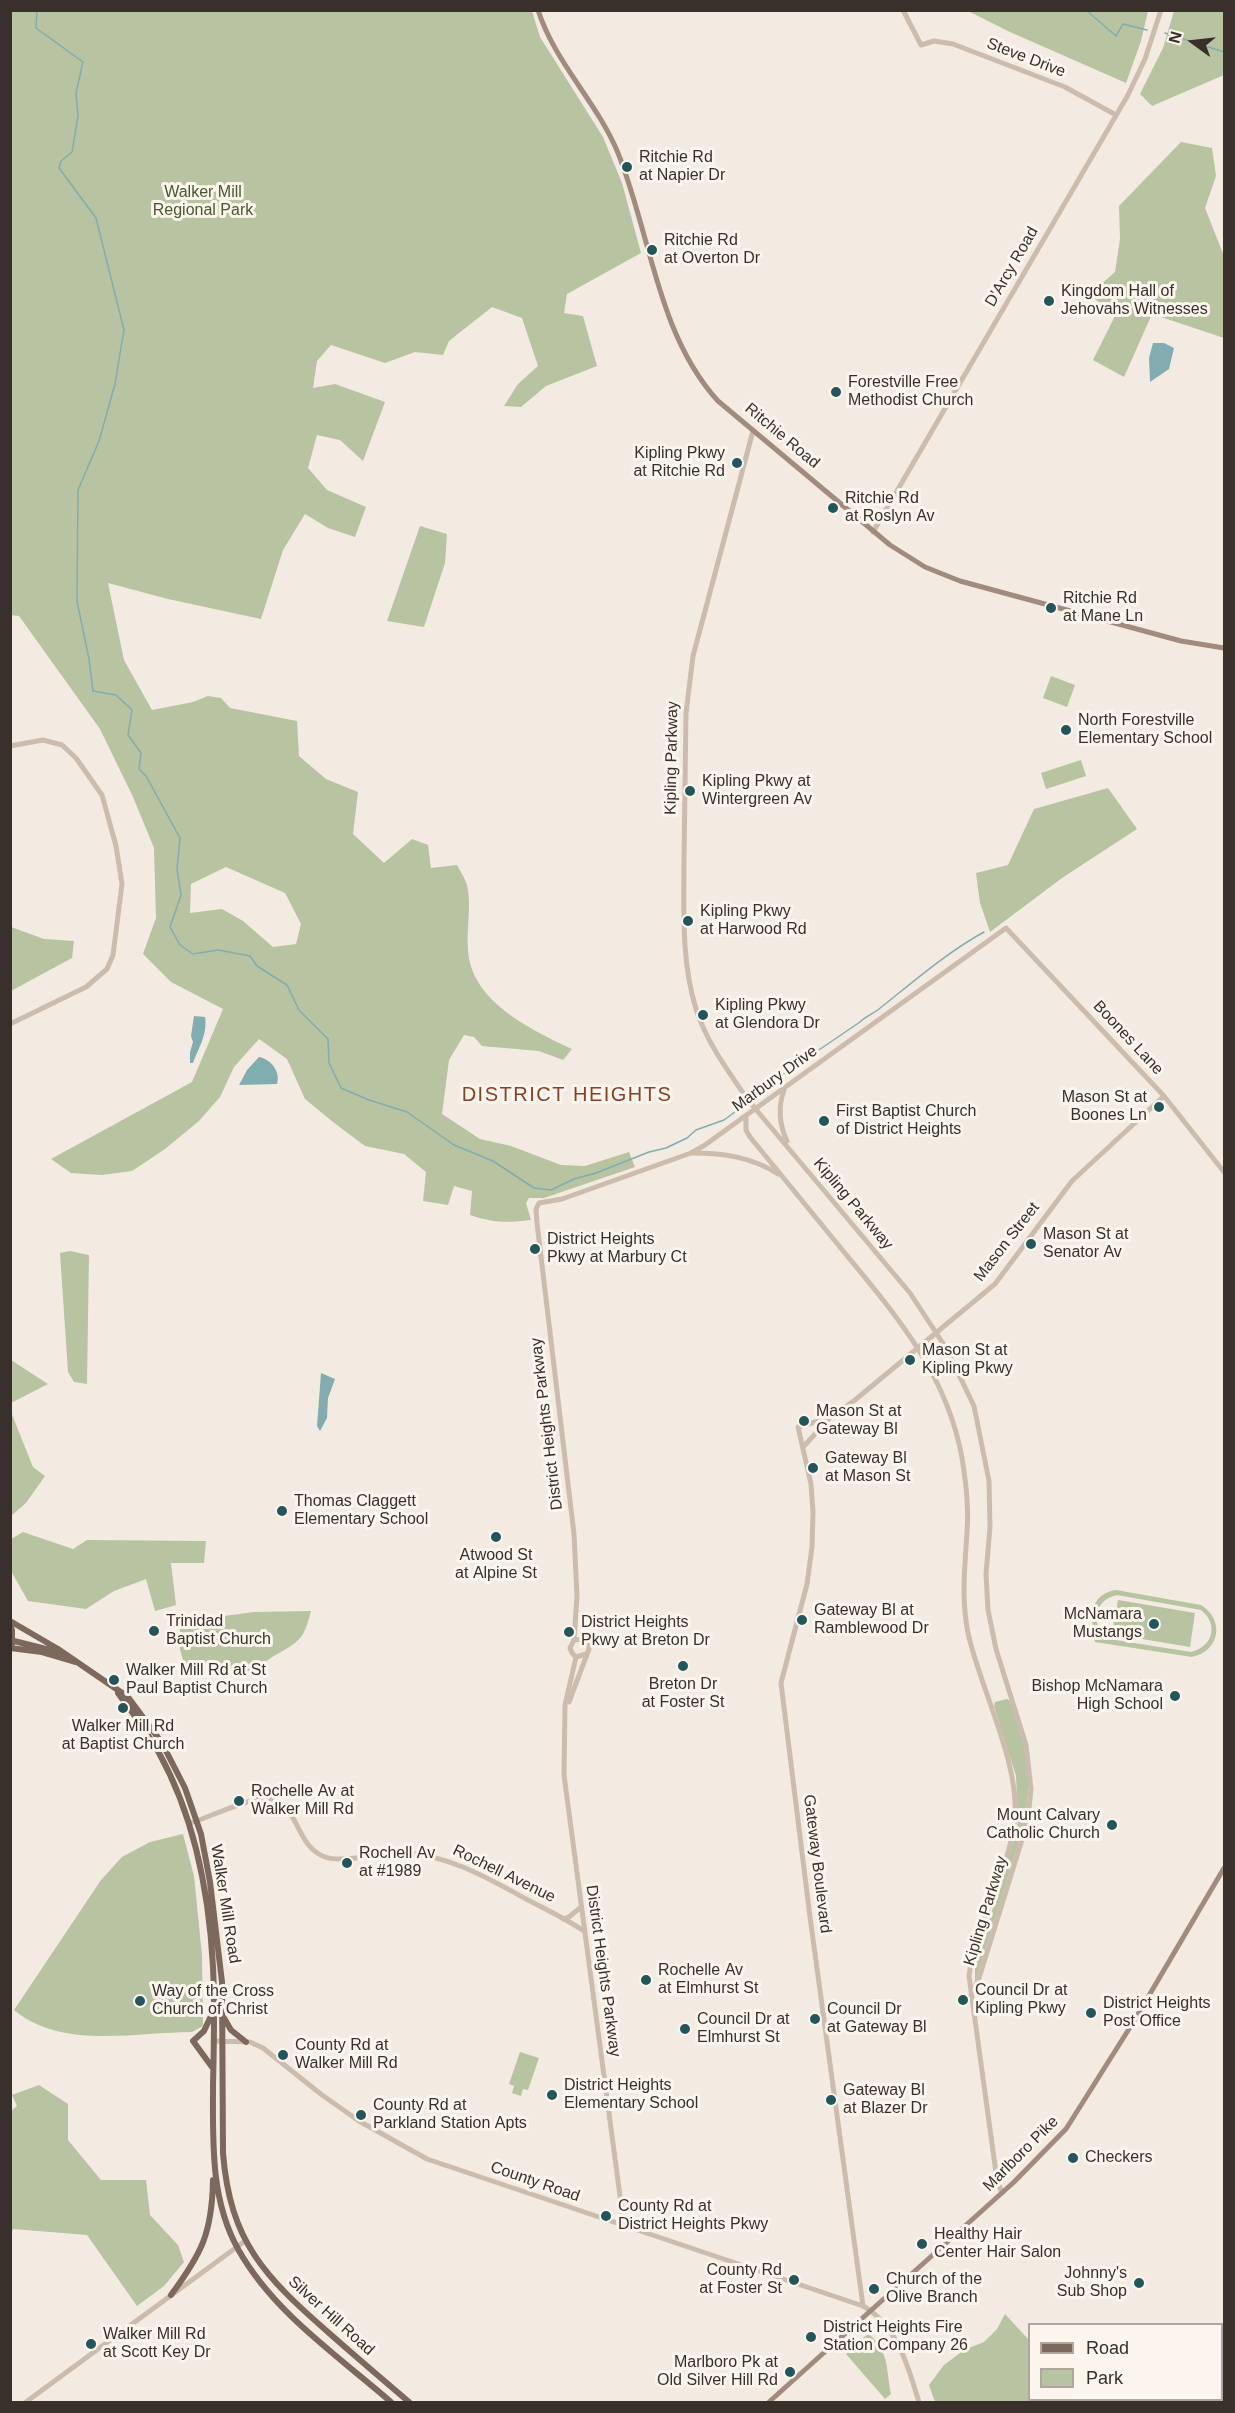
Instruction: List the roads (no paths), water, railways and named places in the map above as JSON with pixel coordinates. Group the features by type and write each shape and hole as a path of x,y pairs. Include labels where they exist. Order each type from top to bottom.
{"main road":[{"name":"Ritchie Road","path":"538,10 550,41 592,105 618,154 662,291 689,362 712,394 873,532 916,562 954,579 1181,641 1224,648"},
{"name":"Walker Mill Road","path":"10,1623 11,1644"},
{"name":"Walker Mill Road","path":"10,1623 75,1660 128,1697 162,1743 185,1788 210,1882 220,1954 223,2014 224,2164 230,2201 245,2241"},
{"path":"11,1644 32,1644 75,1660"},
{"name":"Walker Mill Road","path":"193,1822 213,1967 213,2152 220,2204 236,2247"},
{"name":"Marlboro Pike","path":"769,2403 1046,2152 1080,2110 1224,1868"},
{"path":"213,2011 204,2031 193,2041 201,2049 213,2070"},
{"path":"223,2014 231,2030 246,2042"},
{"path":"171,2295 194,2264 209,2226 213,2152"},
{"name":"Silver Hill Road","path":"245,2241 270,2278 288,2298 408,2403"},
{"name":"Silver Hill Road","path":"236,2247 258,2280 276,2301 391,2403"}],"street":[{"name":"Steve Drive","path":"903,10 921,45 934,41 953,44 1065,87 1116,116"},
{"name":"D'Arcy Road","path":"873,532 1116,116 1145,59 1161,10"},
{"name":"Kipling Parkway","path":"753,430 705,607 688,682 684,910 686,965 700,1018 720,1061 910,1293 937,1332 974,1406 985,1453 990,1511 986,1574 988,1610 995,1643 1026,1745 1030,1773 1029,1811 1021,1843 979,1978 971,1995"},
{"path":"10,746 43,740 66,747 76,758 102,795 116,846 122,884 113,955 106,969 86,987 10,1024"},
{"name":"Marbury Drive","path":"537,1206 543,1201 562,1198 691,1153 746,1117 1006,928"},
{"name":"Boones Lane","path":"1006,928 1164,1096 1224,1172"},
{"path":"785,1088 780,1120 790,1149"},
{"name":"Mason Street","path":"798,1427 829,1418 855,1400 995,1284 1072,1181 1164,1096"},
{"name":"Kipling Parkway","path":"746,1117 747,1133 894,1312 918,1347 943,1395 954,1424 961,1455 968,1513 963,1592 966,1625 1007,1759 1015,1798 1012,1832 971,1965 969,1981 997,2180 1002,2193"},
{"path":"691,1153 723,1154 744,1158 766,1167 784,1179"},
{"name":"District Heights Parkway","path":"537,1206 576,1553 577,1596 573,1640"},
{"path":"804,1446 829,1418"},
{"name":"Gateway Boulevard","path":"798,1427 804,1446 813,1500 811,1559 807,1584 781,1683 863,2306"},
{"path":"582,1638 588,1642 586,1654 576,1657 570,1651 573,1640 582,1638"},
{"name":"District Heights Parkway","path":"564,1718 586,1654"},
{"name":"District Heights Parkway","path":"576,1657 565,1705 564,1774 624,2226"},
{"name":"Rochell Avenue","path":"193,1822 256,1800 273,1799 288,1809 306,1844 319,1854 330,1858 347,1859 392,1852 441,1859 470,1869 584,1931"},
{"path":"563,1919 581,1907"},
{"name":"County Road","path":"213,2041 246,2042 263,2048 322,2095 378,2133 416,2154 466,2173 863,2306 871,2311 899,2344 908,2364 919,2403"},
{"path":"26,2403 245,2241"},
{"path":"777,2394 780,2403"}],"water":[{"path":"1153,343 1164,343 1174,348 1169,369 1150,382 1149,358"},
{"path":"194,1016 205,1017 206,1023 202,1041 193,1063 190,1063 193,1042 191,1036"},
{"path":"259,1057 267,1060 274,1067 278,1075 277,1084 239,1085 247,1070"},
{"path":"321,1373 335,1379 328,1398 327,1418 320,1431 317,1426"}],"waterway":[{"path":"37,10 36,28 83,62 76,93 78,116 72,152 61,161 59,168 96,218 124,330 115,384 99,441 78,490 77,601 93,691 116,695 132,710 128,735 141,753 139,769 146,776 180,838 177,869 181,895 170,927 180,945 193,954 218,950 250,956 257,966 287,985 299,1010 328,1039 329,1063 341,1088 407,1112 454,1145 493,1161 534,1188 551,1190 574,1179 666,1148 687,1138 696,1130 724,1120 743,1106"},
{"path":"1086,10 1116,36 1123,24 1147,30"},
{"path":"1165,33 1224,52"},
{"path":"755,1097 769,1086 776,1084 779,1077 877,1011 943,958 984,932"}],"place":[{"name":"Ritchie Rd at Napier Dr","path":"627,167"},
{"name":"Ritchie Rd at Overton Dr","path":"652,250"},
{"name":"Kingdom Hall of Jehovahs Witnesses","path":"1049,301"},
{"name":"Forestville Free Methodist Church","path":"836,392"},
{"name":"Kipling Pkwy at Ritchie Rd","path":"737,463"},
{"name":"Ritchie Rd at Roslyn Av","path":"833,508"},
{"name":"Ritchie Rd at Mane Ln","path":"1051,608"},
{"name":"North Forestville Elementary School","path":"1066,730"},
{"name":"Kipling Pkwy at Wintergreen Av","path":"690,791"},
{"name":"Kipling Pkwy at Harwood Rd","path":"688,921"},
{"name":"Kipling Pkwy at Glendora Dr","path":"703,1015"},
{"name":"Mason St at Boones Ln","path":"1159,1107"},
{"name":"First Baptist Church of District Heights","path":"824,1121"},
{"name":"Mason St at Senator Av","path":"1031,1244"},
{"name":"District Heights Pkwy at Marbury Ct","path":"535,1249"},
{"name":"Mason St at Kipling Pkwy","path":"910,1360"},
{"name":"Mason St at Gateway Bl","path":"804,1421"},
{"name":"Gateway Bl at Mason St","path":"813,1468"},
{"name":"Thomas Claggett Elementary School","path":"282,1511"},
{"name":"Atwood St at Alpine St","path":"496,1537"},
{"name":"Gateway Bl at Ramblewood Dr","path":"802,1620"},
{"name":"McNamara Mustangs","path":"1154,1624"},
{"name":"Trinidad Baptist Church","path":"154,1631"},
{"name":"District Heights Pkwy at Breton Dr","path":"569,1632"},
{"name":"Breton Dr at Foster St","path":"683,1666"},
{"name":"Walker Mill Rd at St Paul Baptist Church","path":"114,1680"},
{"name":"Bishop McNamara High School","path":"1175,1696"},
{"name":"Walker Mill Rd at Baptist Church","path":"123,1708"},
{"name":"Rochelle Av at Walker Mill Rd","path":"239,1801"},
{"name":"Mount Calvary Catholic Church","path":"1112,1825"},
{"name":"Rochell Av at #1989","path":"347,1863"},
{"name":"Rochelle Av at Elmhurst St","path":"646,1980"},
{"name":"Council Dr at Kipling Pkwy","path":"963,2000"},
{"name":"Way of the Cross Church of Christ","path":"140,2001"},
{"name":"District Heights Post Office","path":"1091,2013"},
{"name":"Council Dr at Gateway Bl","path":"815,2019"},
{"name":"Council Dr at Elmhurst St","path":"685,2029"},
{"name":"County Rd at Walker Mill Rd","path":"283,2055"},
{"name":"District Heights Elementary School","path":"552,2095"},
{"name":"Gateway Bl at Blazer Dr","path":"831,2100"},
{"name":"County Rd at Parkland Station Apts","path":"361,2115"},
{"name":"Checkers","path":"1073,2158"},
{"name":"County Rd at District Heights Pkwy","path":"606,2216"},
{"name":"Healthy Hair Center Hair Salon","path":"922,2244"},
{"name":"County Rd at Foster St","path":"794,2280"},
{"name":"Johnny's Sub Shop","path":"1139,2283"},
{"name":"Church of the Olive Branch","path":"874,2289"},
{"name":"District Heights Fire Station Company 26","path":"811,2337"},
{"name":"Walker Mill Rd at Scott Key Dr","path":"91,2344"},
{"name":"Marlboro Pk at Old Silver Hill Rd","path":"790,2372"}],"district":[{"name":"DISTRICT HEIGHTS","path":"567,1095"}],"park label":[{"name":"Walker Mill Regional Park","path":"203,202"}]}
